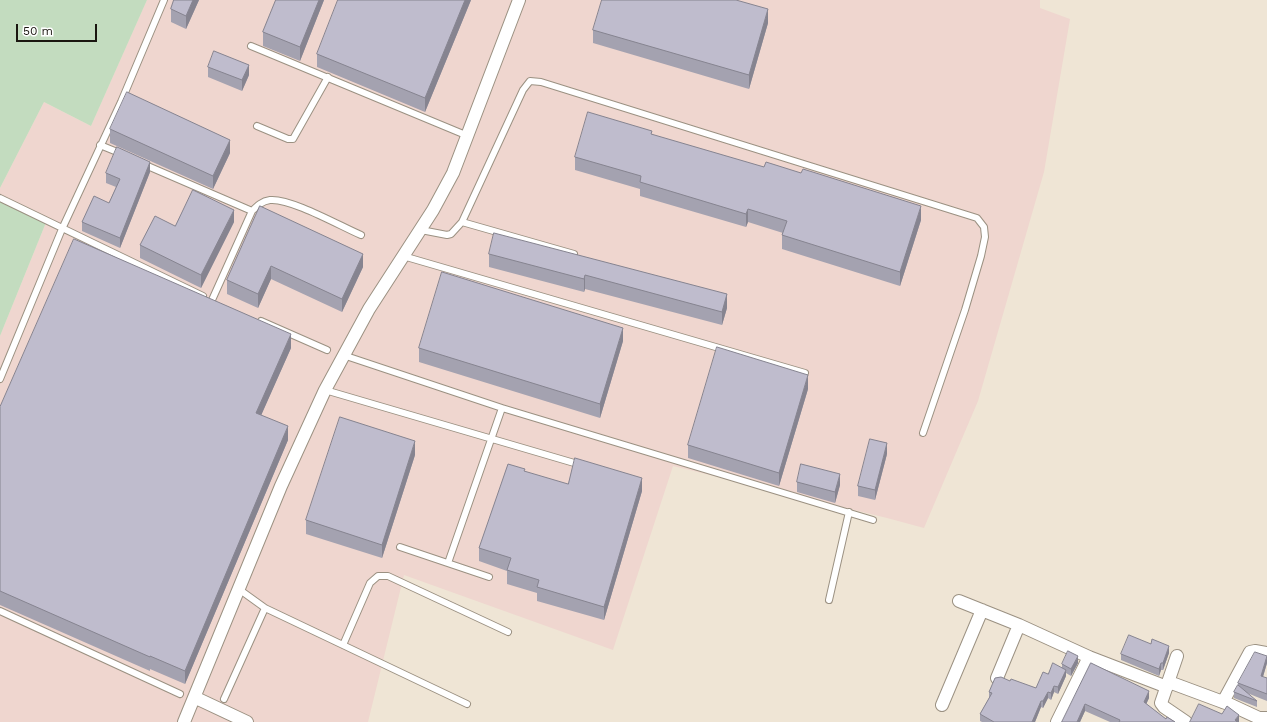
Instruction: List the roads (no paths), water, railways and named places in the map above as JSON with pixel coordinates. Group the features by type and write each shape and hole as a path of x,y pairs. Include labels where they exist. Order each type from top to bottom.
{"street":[{"path":"184,722 196,698 281,486 325,390 343,355 403,256 421,230 453,173 520,0"},
{"path":"959,601 1019,625 1089,657 1223,702 1259,718 1267,718"},
{"path":"942,704 982,610"},
{"path":"997,678 1019,625"},
{"path":"1223,702 1250,652 1255,651 1267,653"},
{"path":"1177,656 1162,697 1162,705 1186,722"},
{"path":"1057,722 1089,657"},
{"path":"196,698 246,722"}],"lane":[{"path":"0,379 62,229 164,0"},
{"path":"251,46 468,136"},
{"path":"257,126 288,139 293,139 328,77"},
{"path":"421,230 447,235 451,234 462,222 523,90 530,81 541,82 977,218 984,227 986,237 966,310 923,433"},
{"path":"100,145 129,158"},
{"path":"137,161 252,212"},
{"path":"0,198 219,303"},
{"path":"212,300 252,212 258,205 268,200 289,202 361,236"},
{"path":"462,222 577,255"},
{"path":"403,256 805,373"},
{"path":"255,318 327,350"},
{"path":"343,355 502,408 873,520"},
{"path":"325,390 591,468"},
{"path":"448,563 502,408"},
{"path":"829,600 849,512"},
{"path":"400,547 488,577"},
{"path":"343,645 370,583 378,576 388,576 508,632"},
{"path":"240,590 265,608 467,704"},
{"path":"224,699 265,608"},
{"path":"0,610 180,694"}]}
